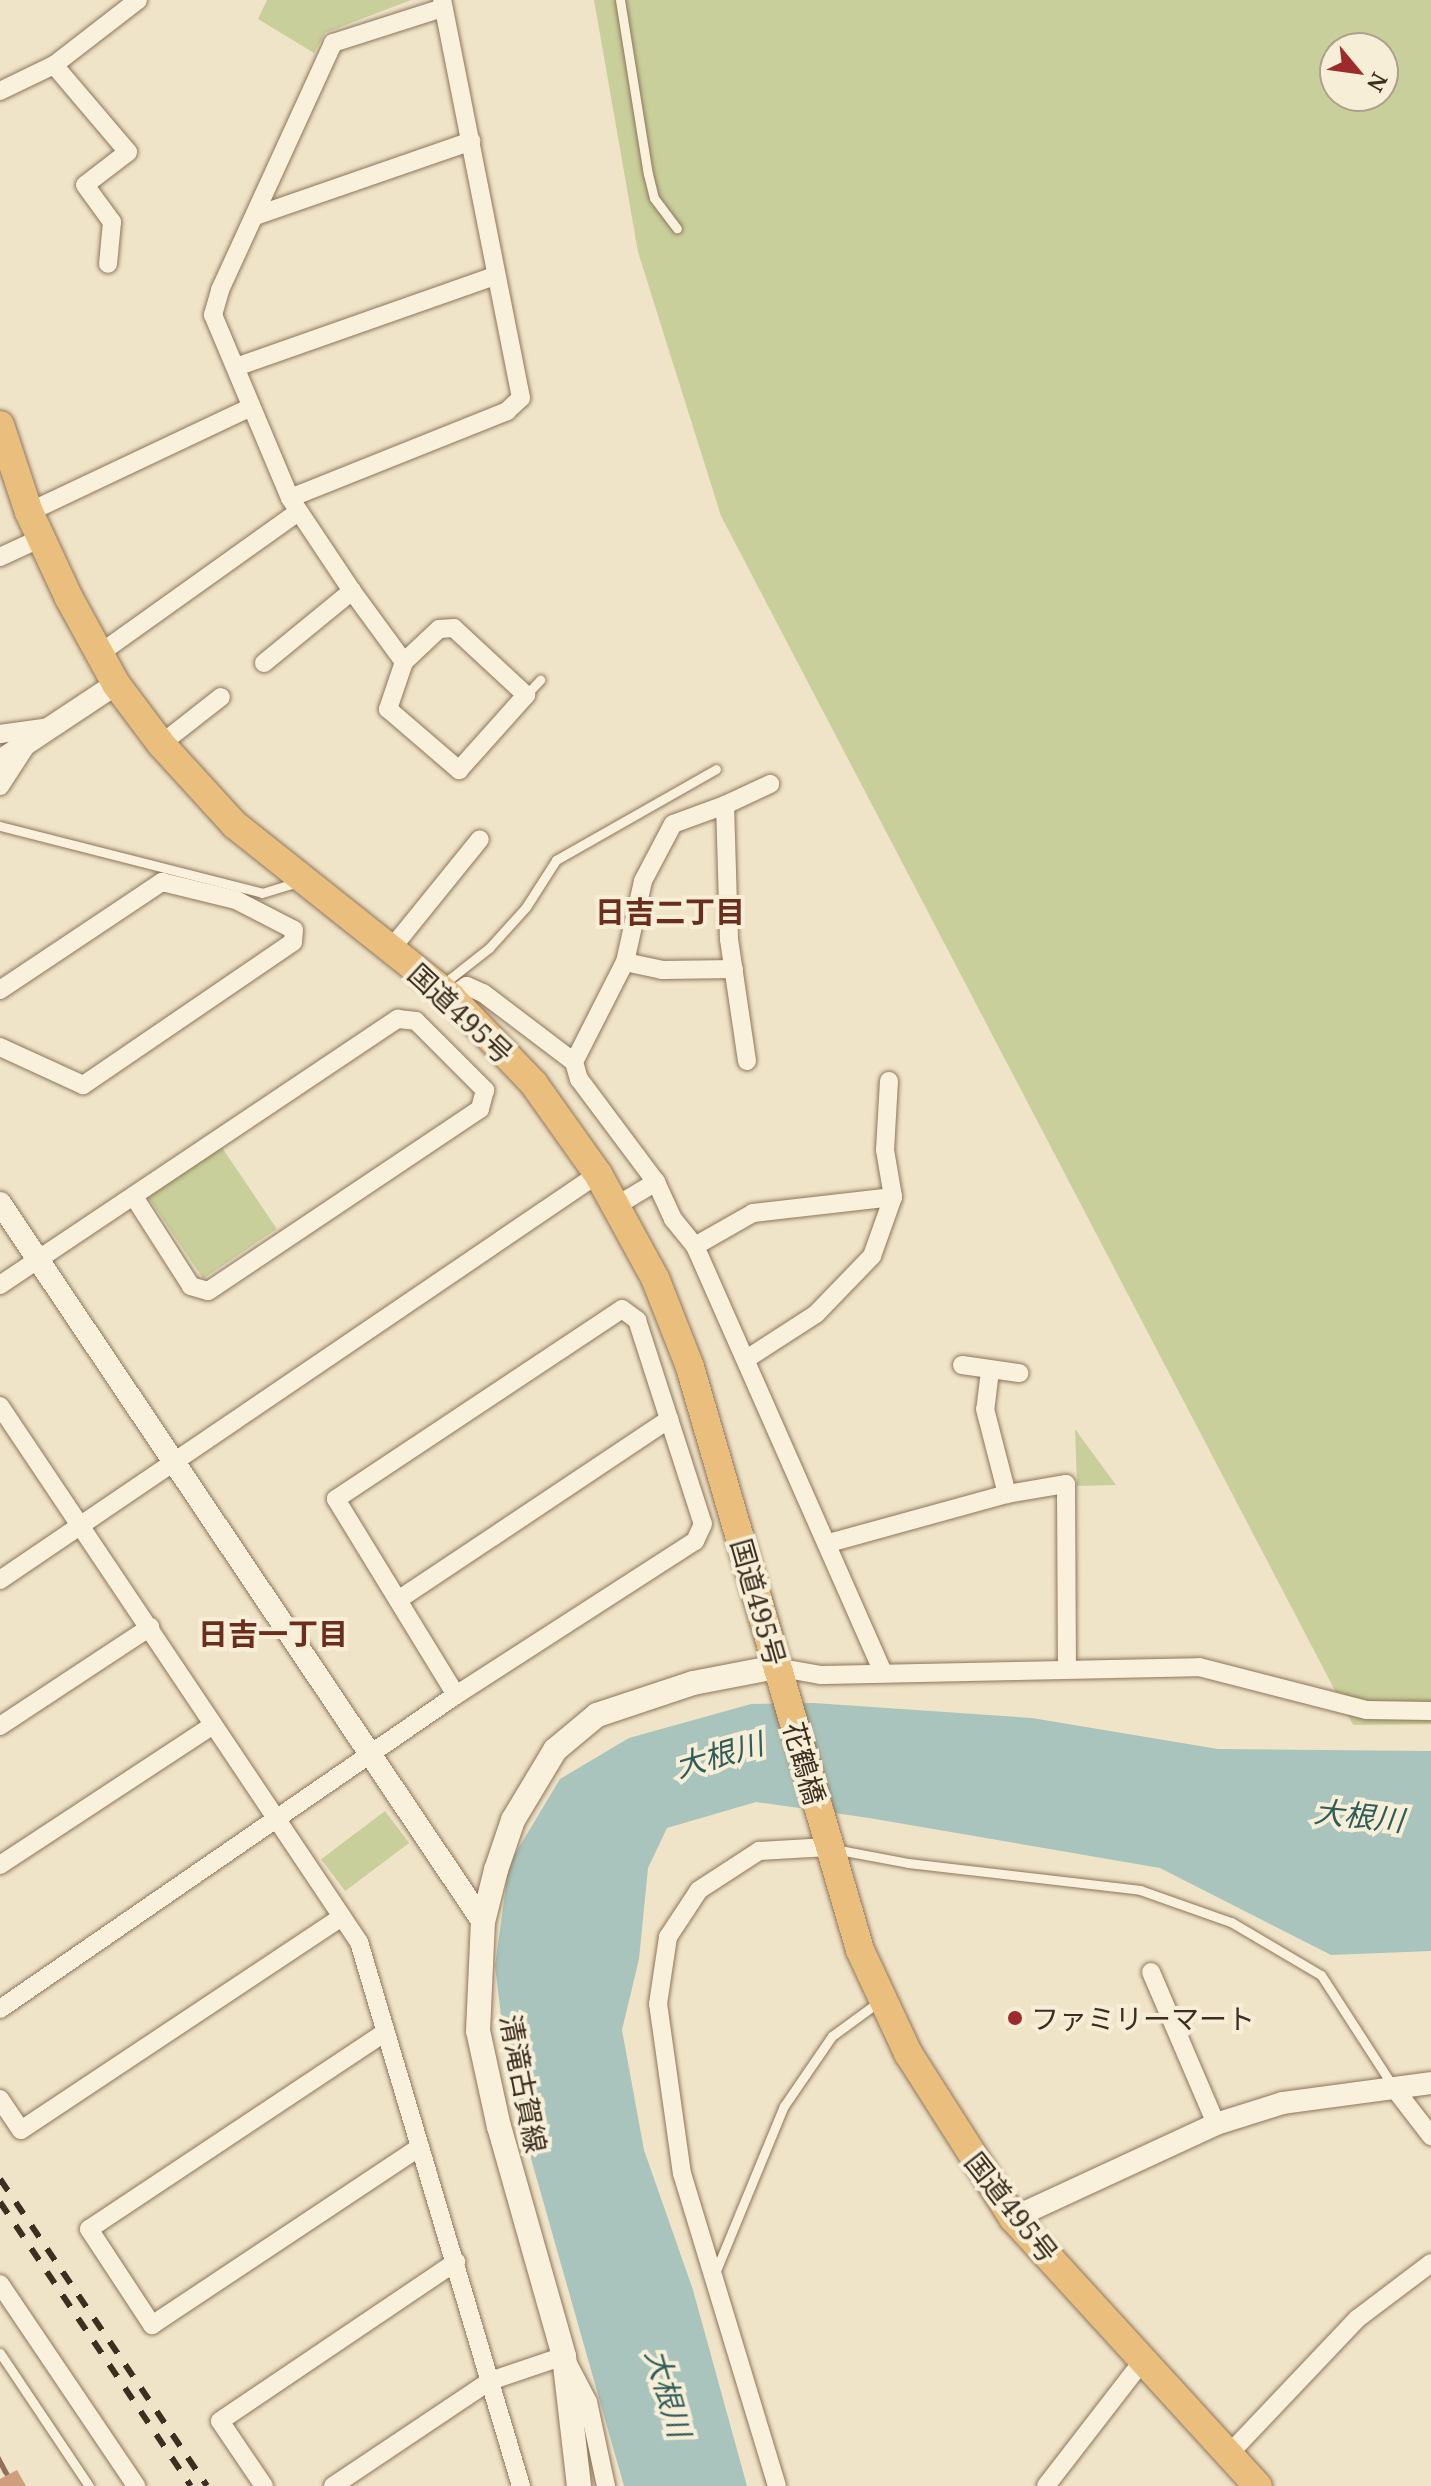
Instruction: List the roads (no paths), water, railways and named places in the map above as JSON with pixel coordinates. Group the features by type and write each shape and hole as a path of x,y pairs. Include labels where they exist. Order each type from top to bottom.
{"highway":[{"name":"国道495号","path":"0,425 29,512 99,654 116,684 161,744 235,825 445,992 534,1084 598,1174 655,1278 690,1367 780,1679"},
{"name":"花鶴橋","path":"780,1679 826,1841"},
{"name":"国道495号","path":"826,1841 860,1950 882,1999 933,2098 1013,2218 1258,2486"}],"main road":[{"name":"清滝古賀線","path":"579,2486 564,2356 486,2076 478,2031 483,1922 513,1820 555,1750 574,1732 627,1702 780,1679"}],"street":[{"path":"0,91 54,65 138,0"},
{"path":"99,654 294,505 507,411 521,398 443,4 333,43 220,290 213,315 294,505 404,662"},
{"path":"54,65 128,152 85,185 112,222 108,264"},
{"path":"255,216 471,141"},
{"path":"236,367 495,276"},
{"path":"29,512 251,407"},
{"path":"0,557 41,538"},
{"path":"264,663 352,591"},
{"path":"454,628 526,695 459,770 388,709 404,662 439,629 454,628"},
{"path":"0,761 116,684"},
{"path":"161,744 221,697"},
{"path":"0,734 51,726"},
{"path":"0,786 30,740"},
{"path":"574,1062 625,962 643,881 673,824 770,784"},
{"path":"725,805 734,969 747,1061"},
{"path":"391,949 480,839"},
{"path":"0,990 162,882 236,900 294,930 293,942 83,1085 0,1047"},
{"path":"625,962 662,970 734,969"},
{"path":"445,992 467,986 483,993 574,1062 579,1079 656,1182 673,1219 695,1246 748,1358 883,1673"},
{"path":"0,1285 398,1019 416,1021 485,1090 480,1109 208,1291 191,1286 134,1197"},
{"path":"748,1358 816,1314 872,1256 893,1197 885,1150 889,1081"},
{"path":"0,1580 598,1174"},
{"path":"616,1206 656,1182"},
{"path":"695,1246 753,1213 893,1197"},
{"path":"0,1203 483,1922"},
{"path":"0,2009 278,1821 456,1695 695,1541 703,1524 637,1320 622,1309 336,1499 456,1695"},
{"path":"962,1365 1019,1373"},
{"path":"990,1371 985,1409 1007,1494"},
{"path":"0,1406 6,1429 80,1526 150,1627 359,1942 521,2486"},
{"path":"398,1600 669,1419"},
{"path":"829,1543 1007,1494 1066,1484 1067,1667"},
{"path":"0,1726 150,1627"},
{"path":"780,1679 1067,1667 1199,1667 1366,1710 1431,1711"},
{"path":"0,1865 213,1725"},
{"path":"777,2486 682,2174 658,2004 668,1937 699,1890 741,1860 787,1847 826,1841"},
{"path":"0,2099 21,2130 342,1917"},
{"path":"1151,1972 1216,2124"},
{"path":"384,2033 89,2229 152,2325 420,2147"},
{"path":"1013,2218 1216,2124 1283,2103 1431,2083"},
{"path":"1394,2088 1431,2136"},
{"path":"264,2486 220,2421 456,2262"},
{"path":"1229,2454 1357,2319 1431,2263"},
{"path":"0,2284 136,2486"},
{"path":"333,2486 490,2381 564,2356 588,2402 606,2486"},
{"path":"1046,2486 1144,2359"}],"lane":[{"path":"620,0 648,174 654,198 677,228"},
{"path":"526,695 540,680"},
{"path":"445,992 526,907 556,860 716,769"},
{"path":"0,826 262,893 302,881"},
{"path":"826,1841 937,1867 1140,1890 1231,1922 1321,1975 1394,2088"},
{"path":"713,2277 784,2106 832,2036 882,1999"},
{"path":"0,2353 89,2486"}],"water":[{"name":"大根川","path":"814,1703 1032,1718 1218,1749 1431,1751 1431,1951 1331,1955 1160,1868 869,1818 756,1802 667,1828 648,1868 639,1959 622,2030 644,2150 693,2290 747,2486 624,2486 509,2081 495,1966 509,1864 560,1779 629,1738 751,1704"}],"railway":[{"path":"0,2179 207,2486"},
{"path":"0,2202 191,2486"}],"place":[{"name":"ファミリーマート","path":"1015,2018"}],"district":[{"name":"日吉二丁目","path":"670,912"},
{"name":"日吉一丁目","path":"273,1634"}]}
